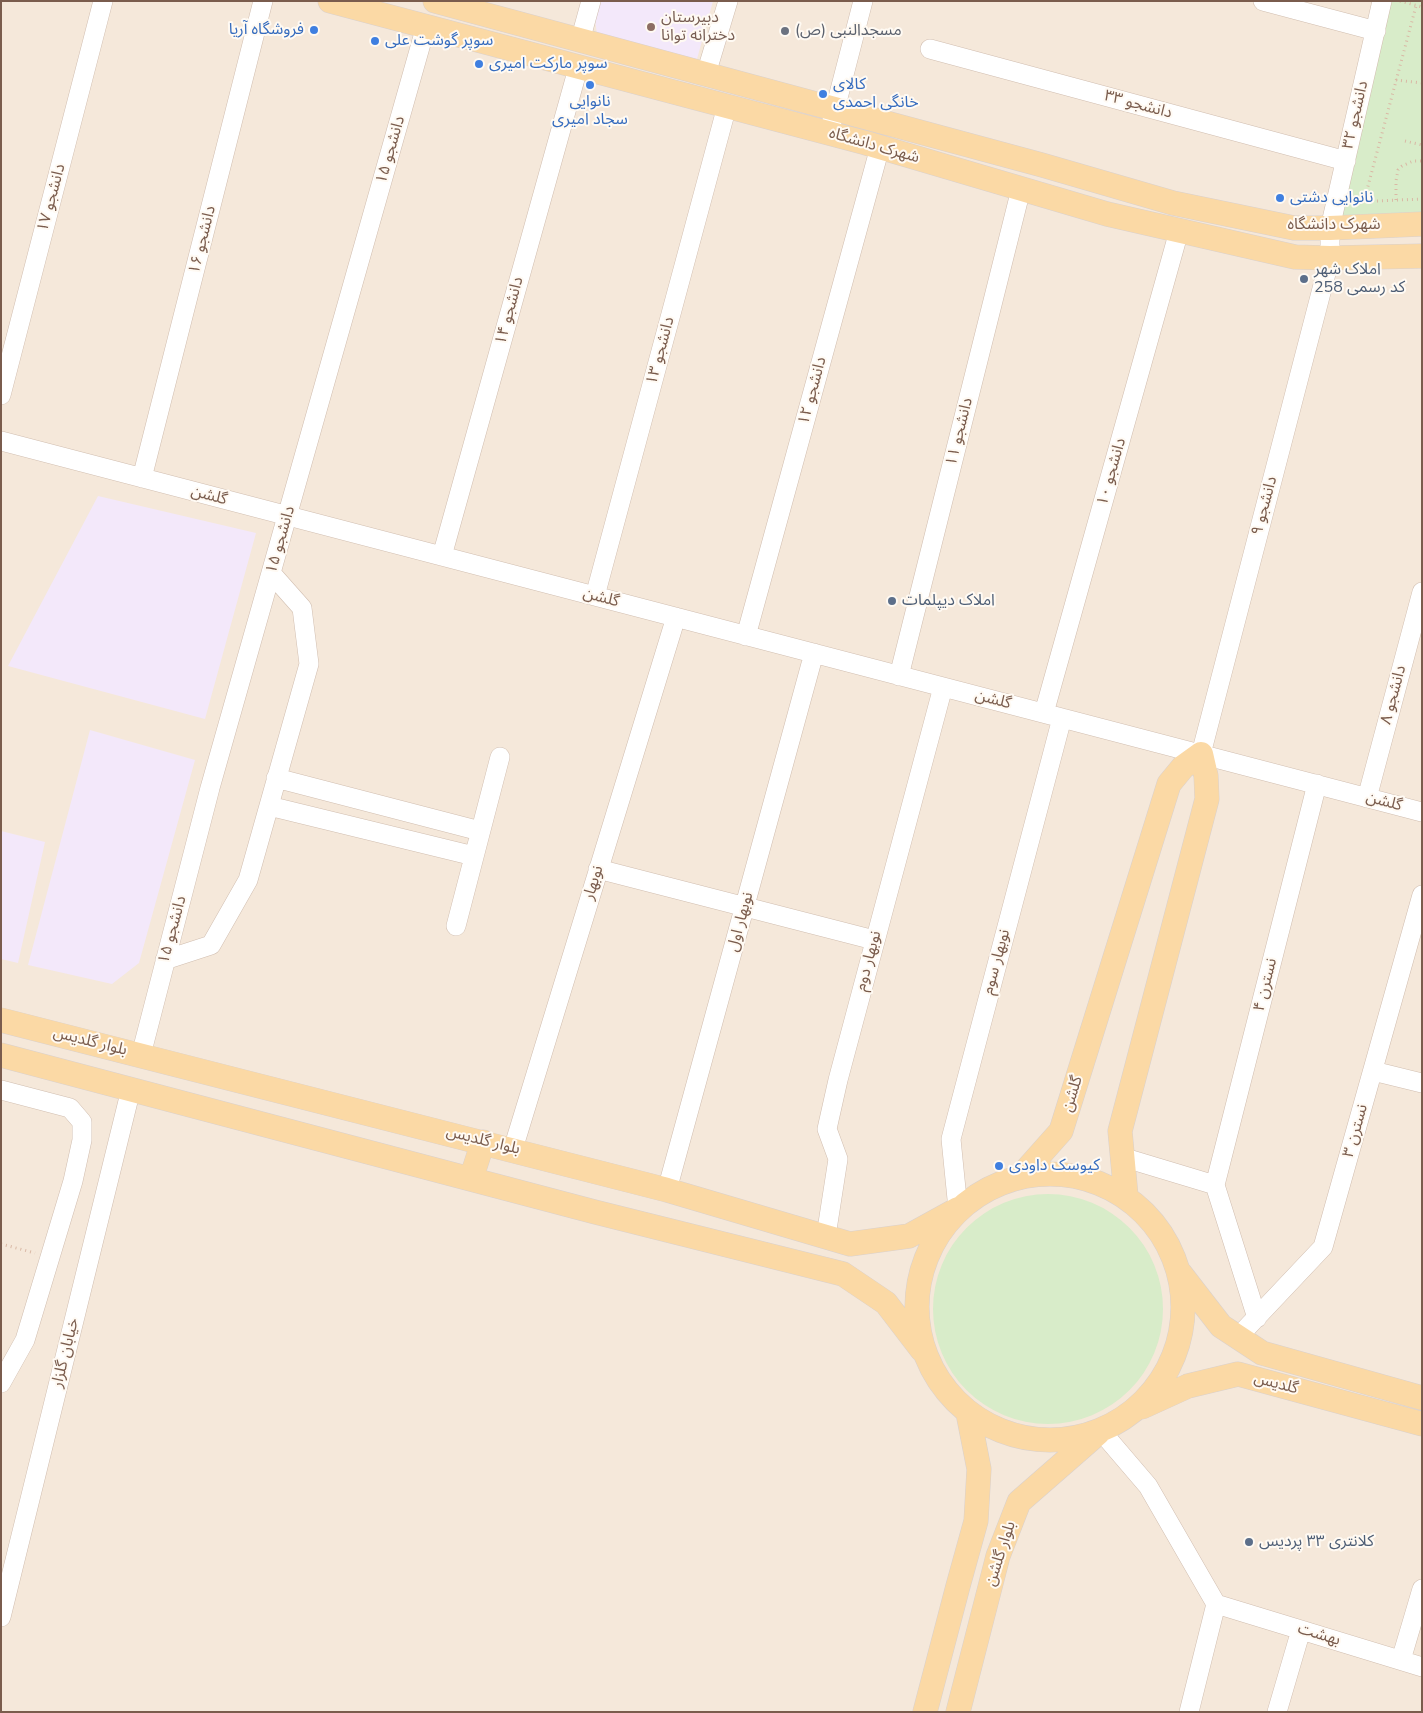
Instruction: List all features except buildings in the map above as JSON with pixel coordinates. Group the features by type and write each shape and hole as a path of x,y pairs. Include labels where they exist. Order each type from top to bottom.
{"main road":[{"name":"شهرک دانشگاه","path":"330,1 830,133 1107,214 1295,256 1330,258 1422,256"},
{"name":"شهرک دانشگاه","path":"435,1 1042,165 1173,203 1294,228 1422,224"},
{"path":"1126,1196 1120,1131 1207,799 1206,776 1201,754"},
{"name":"گلشن","path":"1021,1176 1061,1132 1169,784 1183,768 1201,754"},
{"name":"بلوار گلدیس","path":"1,1020 513,1149 667,1190 850,1244 908,1236 958,1209"},
{"path":"131,1089 140,1054"},
{"path":"1,1055 471,1179 843,1274 886,1303 922,1350 940,1385 968,1413 998,1431 1032,1440 1067,1440 1101,1431 1134,1411 1160,1382 1177,1348 1184,1310 1180,1273 1168,1243 1150,1217 1126,1196 1093,1179 1057,1172 1021,1176 987,1188 958,1209 934,1239 919,1274 915,1312 922,1350"},
{"path":"471,1179 483,1142"},
{"name":"گلدیس","path":"1180,1273 1221,1326 1262,1353 1422,1398"},
{"name":"گلدیس","path":"1134,1411 1188,1386 1238,1374 1422,1424"},
{"name":"بلوار گلشن","path":"925,1712 976,1521 979,1468 968,1413"},
{"name":"بلوار گلشن","path":"958,1712 998,1556 1019,1502 1101,1431"}],"street":[{"name":"دانشجو ۱۷","path":"1,395 103,1"},
{"name":"دانشجو ۱۶","path":"142,478 264,1"},
{"path":"580,40 591,1"},
{"path":"706,74 728,1"},
{"path":"830,133 834,109 863,1"},
{"path":"1264,1 1376,31"},
{"name":"دانشجو ۳۲","path":"1330,228 1382,1"},
{"name":"دانشجو ۱۵","path":"140,1054 210,788 426,26"},
{"name":"دانشجو ۳۳","path":"930,49 1346,161"},
{"name":"دانشجو ۱۴","path":"442,556 577,66"},
{"name":"دانشجو ۱۳","path":"595,596 727,106"},
{"name":"دانشجو ۱۲","path":"746,636 880,147"},
{"name":"دانشجو ۱۱","path":"899,676 1021,189"},
{"name":"دانشجو ۹","path":"1201,754 1330,258 1330,228"},
{"name":"دانشجو ۱۰","path":"1053,716 1180,231"},
{"name":"گلشن","path":"1,441 1422,812"},
{"path":"165,960 211,945 248,880 309,664 302,608 271,573"},
{"name":"دانشجو ۸","path":"1367,798 1422,592"},
{"name":"نوبهار","path":"513,1149 676,617"},
{"name":"نوبهار اول","path":"667,1190 814,653"},
{"name":"نوبهار دوم","path":"826,1236 838,1159 827,1129 874,940 943,687"},
{"name":"نوبهار سوم","path":"958,1209 950,1140 1053,716"},
{"path":"456,926 500,757"},
{"path":"276,778 480,832"},
{"name":"نسترن ۴","path":"1215,1186 1317,784"},
{"path":"269,806 474,856"},
{"path":"598,870 874,940"},
{"name":"نسترن ۳","path":"1238,1337 1323,1247 1422,895"},
{"path":"1372,1071 1422,1083"},
{"name":"خیابان گلزار","path":"1,1617 131,1089"},
{"path":"1,1090 70,1108 82,1122 82,1140 73,1181 25,1340 1,1383"},
{"path":"1122,1157 1215,1186 1257,1318"},
{"path":"1101,1431 1148,1486 1216,1604 1189,1712"},
{"path":"1401,1660 1422,1589"},
{"name":"بهشت","path":"1216,1604 1422,1667"},
{"path":"1277,1712 1301,1630"}],"path":[{"path":"1400,1 1422,7"},
{"path":"1364,202 1416,6"},
{"path":"1396,80 1422,83"},
{"path":"1404,141 1422,144"},
{"path":"1396,200 1398,170 1413,161 1422,161"},
{"path":"1336,202 1422,199"},
{"path":"1,1244 50,1257"}],"shaded area":[{"path":"1,1 1422,1 1422,1712 1,1712"},
{"name":"دبیرستان دخترانه توانا","path":"600,1 713,1 697,59 597,34 595,20"},
{"path":"98,496 256,533 205,719 8,666"},
{"path":"90,730 195,760 139,963 112,984 28,965"},
{"path":"1,831 45,842 18,963 1,959"}],"green space":[{"path":"1383,1 1422,1 1422,215 1338,227"},
{"path":"1037,1194 1059,1194 1081,1199 1102,1207 1121,1220 1137,1236 1150,1255 1158,1276 1163,1298 1161,1331 1150,1363 1137,1382 1121,1398 1102,1411 1081,1419 1059,1424 1037,1424 1015,1419 994,1411 975,1398 959,1382 946,1363 938,1342 933,1320 933,1298 938,1276 946,1255 959,1236 975,1220 994,1207 1015,1199"}],"place":[{"name":"دبیرستان دخترانه توانا","path":"651,27"},
{"name":"فروشگاه آریا","path":"314,30"},
{"name":"مسجدالنبی (ص)","path":"785,31"},
{"name":"سوپر گوشت علی","path":"375,41"},
{"name":"سوپر مارکت امیری","path":"479,64"},
{"name":"نانوایی سجاد امیری","path":"590,85"},
{"name":"کالای خانگی احمدی","path":"823,94"},
{"name":"نانوایی دشتی","path":"1280,198"},
{"name":"املاک شهر کد رسمی 258","path":"1304,279"},
{"name":"املاک دیپلمات","path":"892,601"},
{"name":"کیوسک داودی","path":"999,1166"},
{"name":"کلانتری ۳۳ پردیس","path":"1249,1542"}]}
